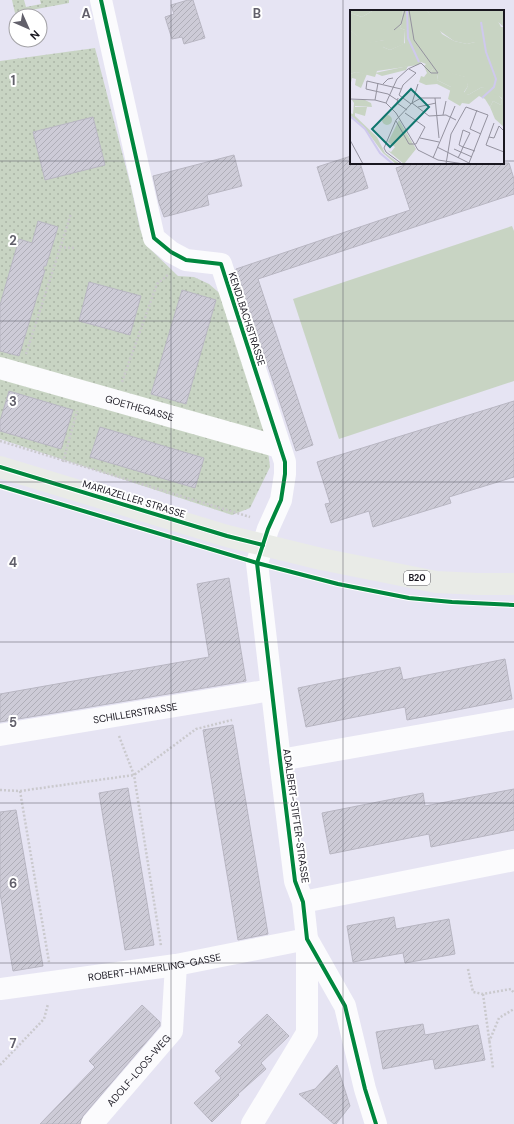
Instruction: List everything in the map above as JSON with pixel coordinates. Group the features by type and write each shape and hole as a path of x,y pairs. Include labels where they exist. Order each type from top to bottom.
{"main road":[{"name":"MARIAZELLER STRASSE","path":"0,467 219,533 321,560 436,582 514,584"}],"street":[{"name":"KENDLBACHSTRASSE","path":"101,0 154,238 171,252 186,260 221,264 285,462 285,474 281,500 263,545"},
{"name":"GOETHEGASSE","path":"10,371 279,447"},
{"name":"ADALBERT-STIFTER-STRASSE","path":"263,545 257,563 295,881 302,902 308,939 345,1006 365,1089 376,1124"},
{"name":"SCHILLERSTRASSE","path":"0,735 271,690"},
{"name":"ADALBERT-STIFTER-STRASSE","path":"280,760 514,719"},
{"path":"302,902 514,860"},
{"path":"252,1124 307,1034 308,939"},
{"name":"ROBERT-HAMERLING-GASSE","path":"0,989 170,965 308,939"},
{"name":"ADOLF-LOOS-WEG","path":"92,1124 172,1031 170,965"}],"path":[{"path":"10,371 60,247 71,214"},
{"path":"60,247 75,248"},
{"path":"115,401 157,284 186,260"},
{"path":"57,484 83,391"},
{"path":"0,441 246,516 271,522"},
{"path":"0,790 20,790 134,775 196,729 235,719 246,694"},
{"path":"119,735 134,775 170,965"},
{"path":"0,1065 44,1020 52,982 20,790"},
{"path":"468,969 473,992 483,994 511,989 514,993"},
{"path":"483,994 493,1068"},
{"path":"489,1042 499,1018 514,1009"}],"green space":[{"path":"12,0 24,0 26,7 41,4 40,0 69,0 69,3 42,8 14,8"},
{"path":"95,48 131,187 140,229 147,246 178,276 194,277 209,284 224,297 265,428 270,467 250,508 232,515 0,439 0,61"},
{"path":"512,226 514,231 514,381 339,439 293,299"}],"building":[{"path":"193,0 205,38 184,44 182,37 172,39 165,17 174,14 171,5"},
{"path":"93,117 105,165 45,180 33,132"},
{"path":"234,155 242,186 207,195 209,205 164,217 159,203 153,176"},
{"path":"350,156 350,164 360,164 368,188 328,201 317,167"},
{"path":"509,163 514,179 514,194 258,279 313,445 296,451 236,269 410,210 396,168 408,164"},
{"path":"38,221 58,227 46,266 44,266 43,270 45,270 19,356 0,351 0,305 19,239 32,243"},
{"path":"89,282 141,296 130,335 79,321"},
{"path":"182,290 216,300 186,404 151,394"},
{"path":"9,391 73,410 61,449 0,431 0,421"},
{"path":"514,401 514,477 449,497 451,503 373,527 369,511 331,523 325,504 330,503 317,462"},
{"path":"100,427 204,458 195,488 90,457"},
{"path":"229,578 246,681 0,722 0,694 209,657 197,584"},
{"path":"505,659 512,699 407,720 405,707 306,727 298,688 400,667 403,680"},
{"path":"233,725 268,934 238,940 203,730"},
{"path":"128,788 154,945 125,950 99,793"},
{"path":"514,789 514,830 431,847 429,834 330,854 322,813 423,793 425,806"},
{"path":"16,810 43,966 13,971 0,893 0,812"},
{"path":"394,917 396,929 449,919 455,954 405,963 403,953 353,962 347,926"},
{"path":"142,1005 160,1022 160,1026 83,1116 80,1124 40,1124 95,1067 89,1061"},
{"path":"267,1014 289,1036 261,1063 266,1069 238,1094 239,1095 212,1122 194,1103 221,1078 215,1071 242,1045 238,1042"},
{"path":"423,1024 425,1035 478,1025 485,1060 435,1069 433,1059 383,1069 376,1032"},
{"path":"337,1065 350,1106 336,1124 334,1124 299,1094 315,1089"}],"cycle path":[{"path":"101,0 154,238 171,252 186,260 221,264 285,462 285,474 281,500 268,529 257,563 295,881 303,902 307,939 345,1006 365,1089 376,1124"},
{"path":"0,467 227,536 263,545"},
{"path":"0,486 257,563 338,584 409,598 514,605"}]}
